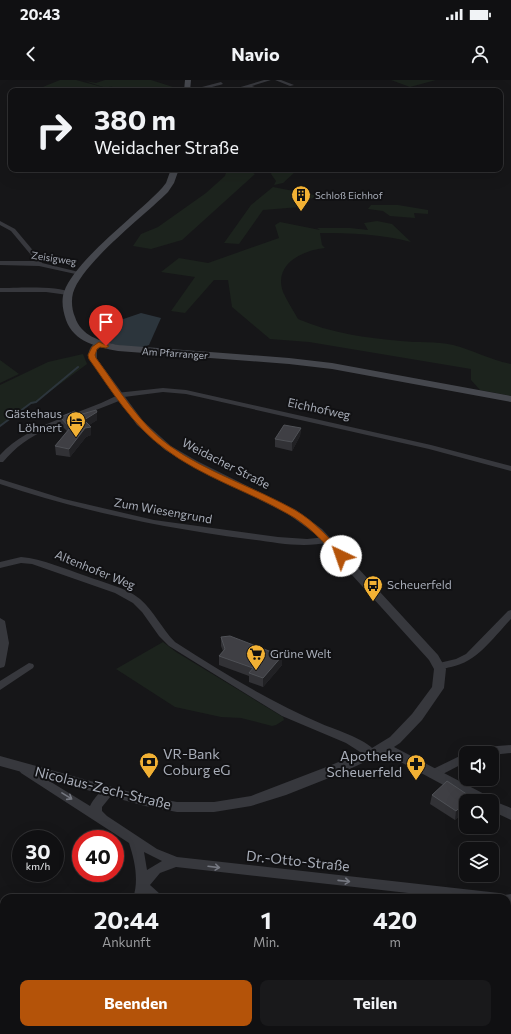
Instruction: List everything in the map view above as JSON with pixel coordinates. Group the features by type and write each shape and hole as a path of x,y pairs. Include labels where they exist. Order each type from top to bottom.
{"main road":[{"path":"99,344 83,338 74,327 68,312 68,293 80,272 165,190 170,183 174,172"},
{"name":"Am Pfarranger","path":"99,344 143,351 332,366 511,399"}],"street":[{"path":"240,88 269,80"},
{"path":"277,80 292,85"},
{"path":"201,88 221,83"},
{"path":"248,86 254,88"},
{"path":"0,223 17,235 39,261 39,264"},
{"name":"Zeisigweg","path":"0,263 39,264 80,272"},
{"path":"0,290 46,290 68,293"},
{"name":"Weidacher Straße","path":"99,344 93,350 91,355 93,359 145,428 168,448 194,463 292,512 318,531 434,658 439,666"},
{"name":"Eichhofweg","path":"0,460 21,440 41,428 87,412 120,396 162,390 186,392 424,445 511,469"},
{"name":"Zum Wiesengrund","path":"0,481 43,496 91,510 154,524 215,533 306,542 326,540"},
{"name":"Altenhofer Weg","path":"0,565 21,560 34,561 118,591 136,600 162,634 172,644 286,713 350,740 372,754"},
{"path":"439,666 459,662 470,656 511,613"},
{"path":"0,621 5,641 0,665"},
{"path":"0,686 29,666"},
{"name":"Nicolaus-Zech-Straße","path":"0,761 144,801 177,807 198,808 232,805 282,791 372,754 395,740 417,717 438,688 440,677 439,666"},
{"path":"384,747 472,794"},
{"path":"499,750 511,749"},
{"path":"433,774 459,761"},
{"name":"Dr.-Otto-Straße","path":"22,768 153,852 176,862 463,894"},
{"path":"105,820 97,813 96,808 109,791"},
{"path":"499,808 511,814"},
{"path":"134,839 142,868 140,892"},
{"path":"140,892 151,873 163,865 176,862"}],"shaded area":[{"path":"60,80 76,80 106,88 40,88"},
{"path":"105,80 151,80 173,87 117,88 109,86 114,88 106,88 85,81 96,83"},
{"path":"391,80 436,80 410,87"},
{"path":"226,172 251,172 255,174 182,240 151,249 133,246 141,234 158,227 206,193 225,176"},
{"path":"272,172 295,172 283,183 274,185 276,181 271,174"},
{"path":"273,187 319,196 304,201 300,207 263,210 239,244 224,243 251,205"},
{"path":"371,205 398,205 428,210 428,214 414,213 415,218 390,216 383,211 368,209"},
{"path":"377,221 392,224 411,242 366,234 320,233 322,245 325,248 316,249 299,255 286,266 282,274 281,282 283,292 298,319 323,328 362,336 453,345 511,364 511,396 480,390 471,380 471,369 309,342 270,339 232,307 228,280 214,280 185,313 171,311 195,277 161,272 179,258 208,263 279,238 275,225 280,222 320,230 317,228 350,228 368,230 364,223"},
{"path":"141,313 161,318 149,345 139,348 126,347 103,342 97,336 100,327"},
{"path":"83,354 87,364 33,404 31,403 0,425 0,385 48,362"},
{"path":"0,360 19,374 0,383"},
{"path":"163,642 176,652 283,717 284,720 272,726 241,718 221,717 175,707 116,669"}],"building":[{"path":"96,410 97,412 84,420 91,427 85,428 69,449 55,446 70,428 60,417 75,411 79,415"},
{"path":"284,425 301,428 292,442 275,439"},
{"path":"230,636 282,656 263,678 249,673 253,668 219,656 225,649 221,637"},
{"path":"447,781 466,794 459,794 459,808 456,811 432,795"}],"waterway":[{"path":"0,426 31,403 36,402 78,367"}],"place":[{"name":"Schloß Eichhof","path":"301,212"},
{"name":"Gästehaus Löhnert","path":"76,438"},
{"name":"Scheuerfeld","path":"373,602"},
{"name":"Grüne Welt","path":"256,671"},
{"name":"VR-Bank Coburg eG","path":"149,779"},
{"name":"Apotheke Scheuerfeld","path":"416,781"}],"route":[{"path":"106,346 99,344 94,348 91,355 93,359 120,397 150,434 168,448 194,463 292,512 318,531 341,556"}]}
